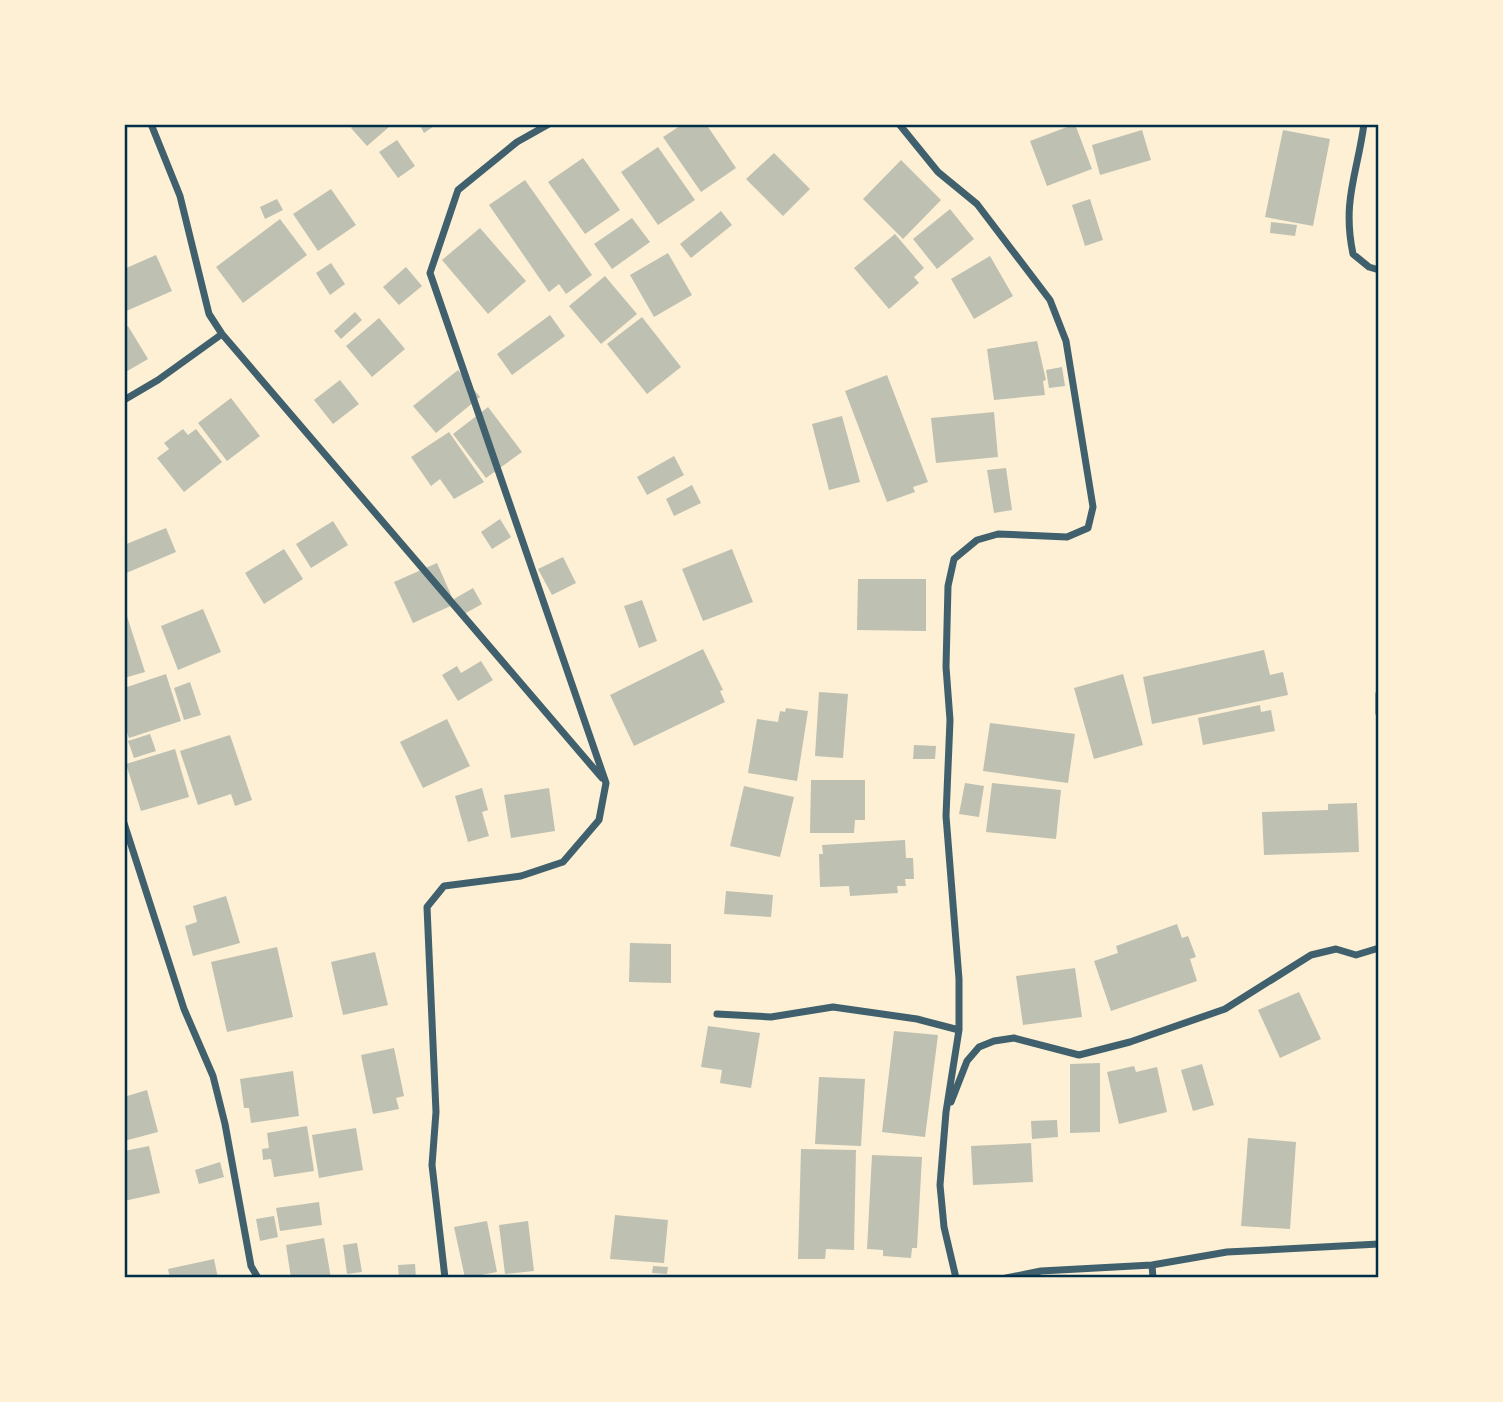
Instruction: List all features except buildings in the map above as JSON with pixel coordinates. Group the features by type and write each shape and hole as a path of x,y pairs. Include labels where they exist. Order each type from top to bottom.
{"street":[{"path":"151,124 180,196 209,314 222,334 606,783"},
{"path":"445,1278 432,1165 436,1112 427,908 444,886 521,876 563,862 599,820 606,783 430,273 458,190 517,142 549,124"},
{"path":"899,124 938,172 977,204 1050,300 1066,341 1093,507 1088,527 1067,537 998,534 977,540 954,559 947,599 946,667 950,720 946,816 959,979 959,1030 946,1112 940,1185 944,1227 956,1278"},
{"path":"1364,124 1360,156 1348,198 1347,229 1353,254 1369,267 1379,270"},
{"path":"124,400 158,380 222,334"},
{"path":"1379,694 1379,713"},
{"path":"124,823 180,997 213,1076 225,1124 251,1266 257,1278"},
{"path":"946,1112 967,1061 979,1046 1014,1038 1079,1055 1130,1042 1225,1009 1311,955 1335,949 1356,955 1379,948"},
{"path":"718,1014 771,1017 833,1007 917,1019 959,1030"},
{"path":"1006,1278 1041,1271 1152,1265 1227,1252 1379,1244"},
{"path":"1152,1265 1153,1278"}]}
